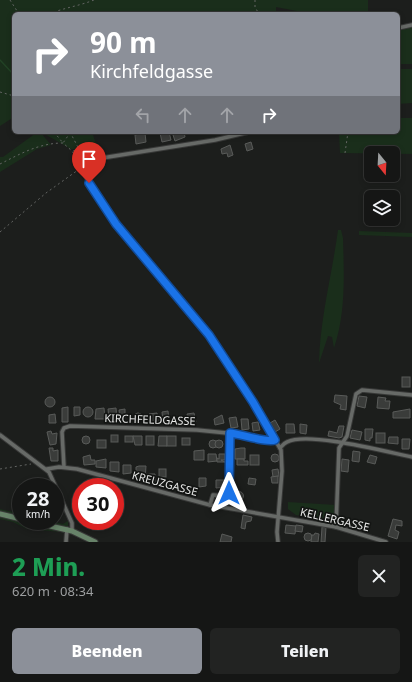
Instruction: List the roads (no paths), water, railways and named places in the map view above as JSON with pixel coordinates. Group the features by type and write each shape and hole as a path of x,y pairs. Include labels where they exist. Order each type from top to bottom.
{"main road":[{"path":"0,514 12,517"},
{"path":"64,529 95,542"}],"street":[{"path":"400,28 412,25"},
{"path":"240,134 215,140 102,158 82,168 89,183 116,224 209,335 249,396 280,448 282,467 278,542"},
{"path":"336,527 339,454 343,442 347,436 355,396 358,391 365,390 412,395"},
{"name":"KIRCHFELDGASSE","path":"64,467 62,432 64,428 70,426 197,430 250,436 269,442 275,440"},
{"path":"210,505 213,495 226,496 229,493 230,433"},
{"path":"0,435 47,469 72,523 66,542"},
{"path":"280,448 287,442 299,440 343,442 412,457"},
{"name":"KREUZGASSE","path":"47,469 64,467 86,471 210,505 279,517"},
{"name":"KELLERGASSE","path":"279,517 336,527 386,542"}],"waterway":[{"path":"0,60 12,73"}]}
